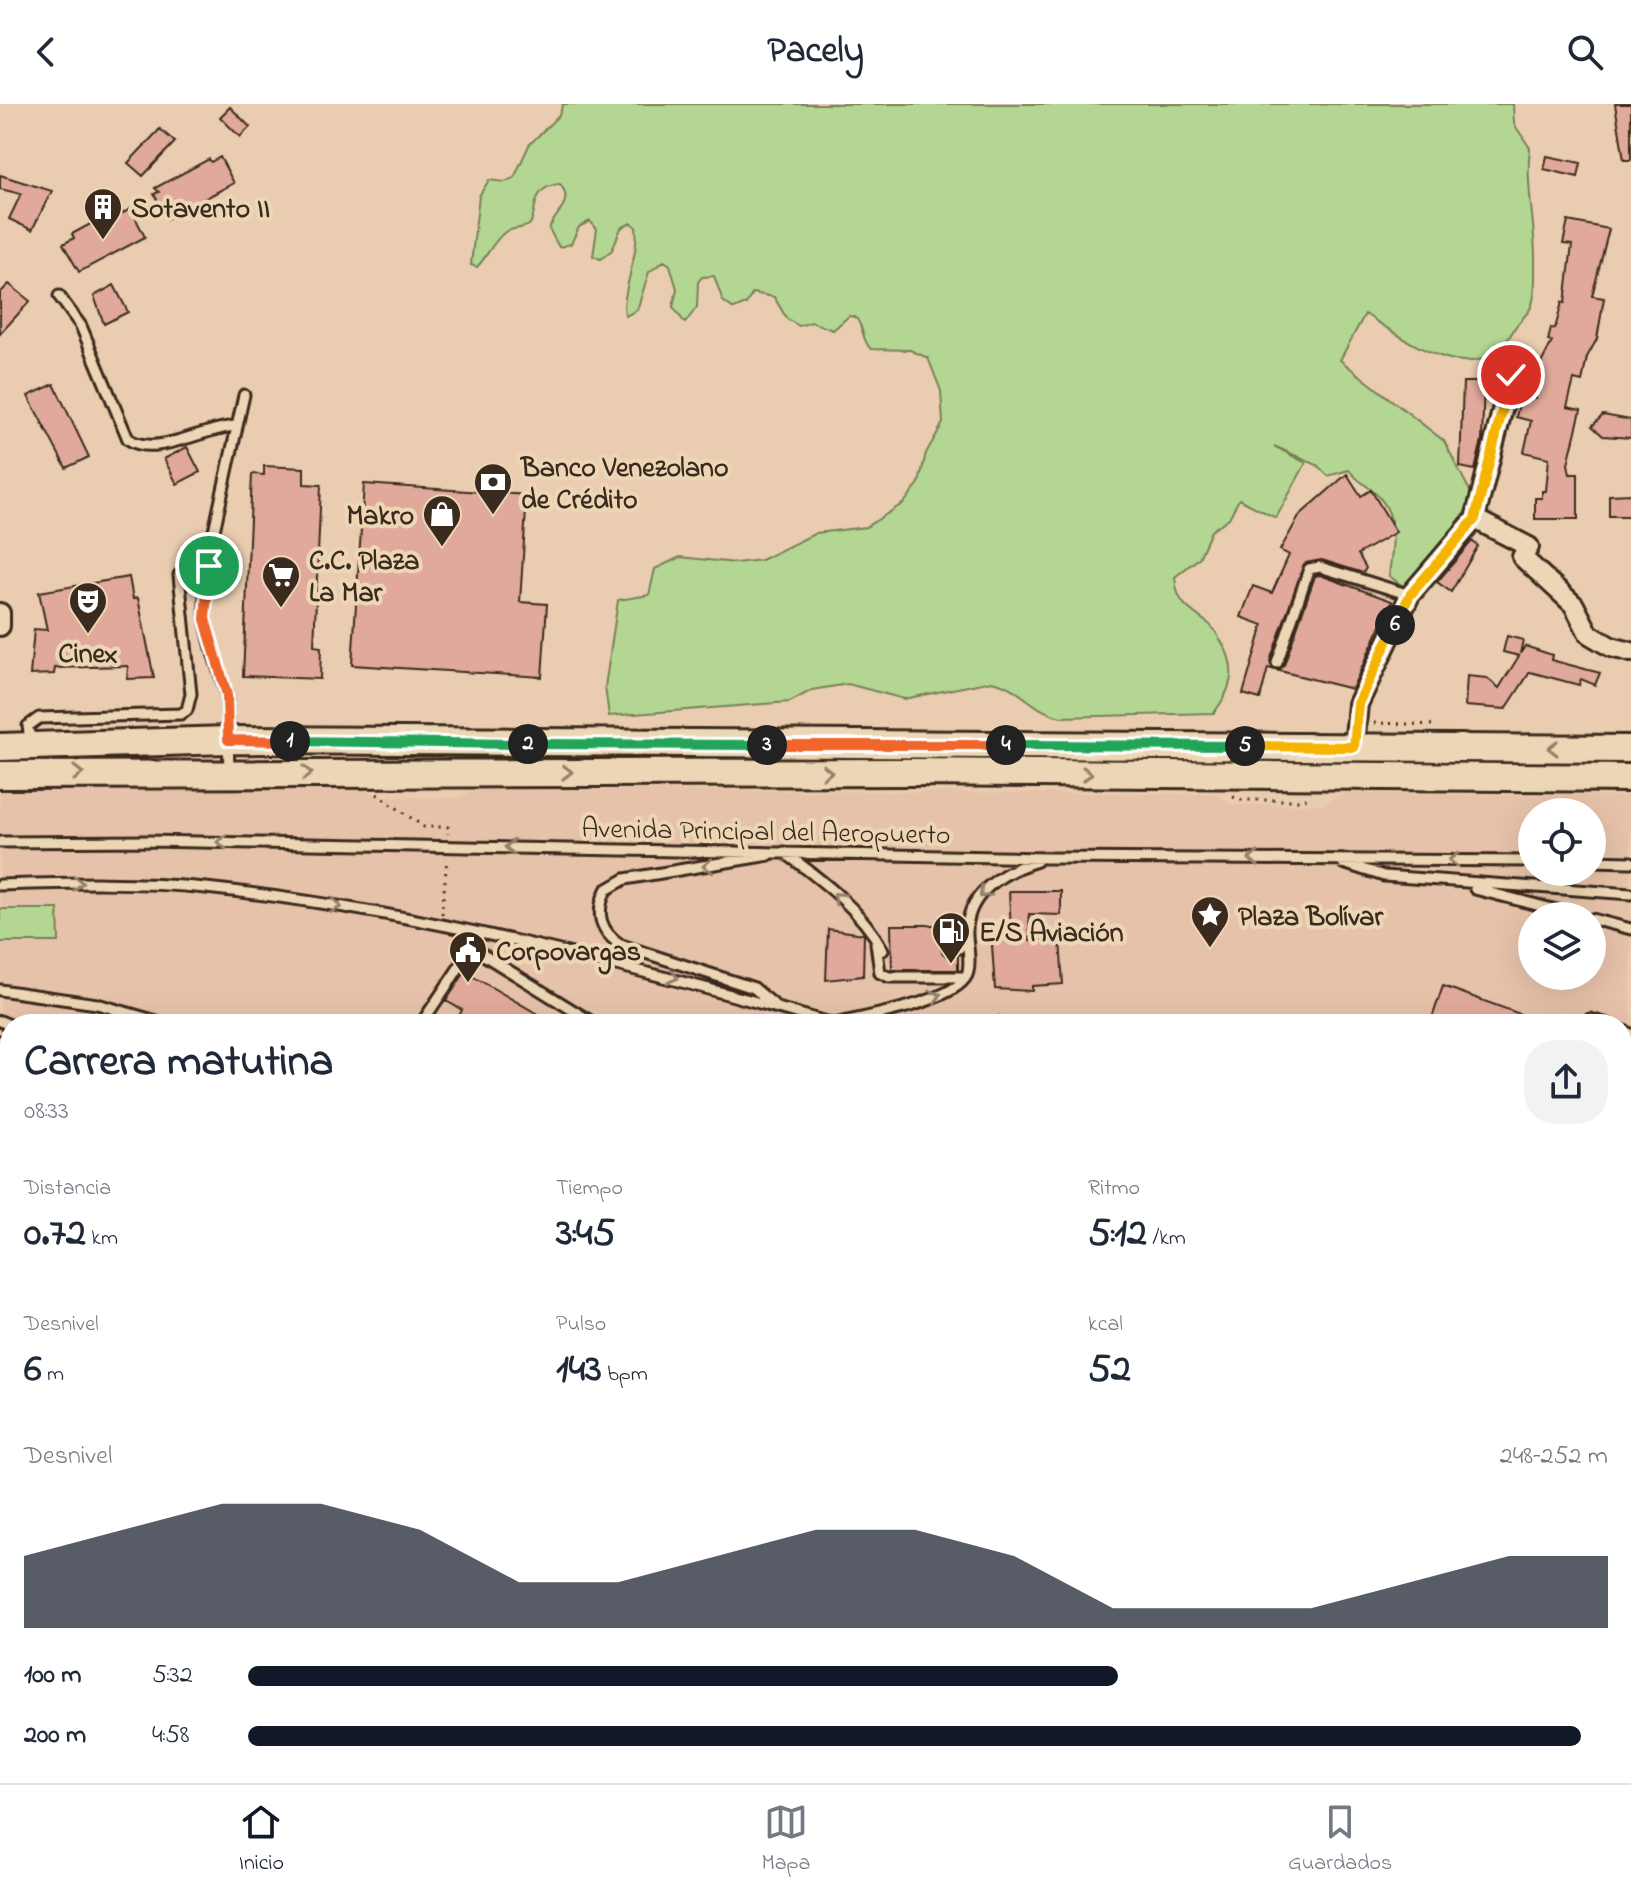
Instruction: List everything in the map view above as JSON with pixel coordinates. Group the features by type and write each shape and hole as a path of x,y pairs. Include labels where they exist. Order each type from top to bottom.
{"main road":[{"path":"0,747 228,740 1631,749"},
{"path":"0,775 911,772 1631,778"}],"street":[{"path":"1354,747 1358,704 1410,595 1475,519 1511,375"},
{"path":"1475,519 1529,547 1522,557 1574,605 1589,634 1611,647 1631,652"},
{"path":"0,613 0,626"}],"lane":[{"path":"59,296 81,326 128,439 140,448 157,447 217,427 236,426"},
{"path":"229,773 227,695 205,619 209,566 244,395"},
{"path":"31,745 28,726 39,718 181,714 187,710 191,694 179,575 186,569 209,566"},
{"path":"1277,663 1309,569 1320,567 1410,595"},
{"name":"Avenida Principal del Aeropuerto","path":"0,842 147,841 1048,858 1518,861"},
{"path":"777,1008 754,988 621,945 605,932 600,912 606,890 625,879 672,869 733,864 784,852 821,881 876,937 883,950"},
{"path":"875,1014 958,988 969,972 966,917 1001,875 1048,858"},
{"path":"1332,859 1384,876 1452,884 1631,894"},
{"path":"1606,861 1631,862"},
{"path":"0,885 126,883 204,888 459,926 652,971 798,1014"},
{"path":"1452,884 1524,902"},
{"path":"1606,922 1628,928"},
{"path":"876,937 880,973 889,977 965,977"},
{"path":"948,949 959,948 967,937"},
{"path":"428,1014 468,954 482,954 579,1014"},
{"path":"0,990 97,1004 132,1014"}],"shaded area":[{"path":"89,781 354,787 380,796 456,798 479,789 1217,794 1233,805 1323,804 1343,793 1631,796 1631,1014 0,1014 0,785"}],"green space":[{"path":"563,104 1513,104 1514,124 1530,148 1535,280 1529,310 1498,350 1481,359 1462,361 1421,348 1365,314 1340,360 1444,441 1472,495 1466,511 1407,589 1389,576 1392,524 1378,496 1349,470 1328,476 1317,465 1274,446 1306,463 1276,518 1239,499 1229,518 1211,531 1199,558 1175,577 1181,600 1213,628 1228,654 1230,680 1225,696 1214,713 1061,717 1042,710 1011,688 992,681 904,699 848,684 812,690 790,702 609,716 605,687 618,600 649,595 655,569 680,557 736,563 761,560 816,533 866,527 904,503 919,483 926,453 943,423 941,391 928,358 910,350 871,349 855,317 849,316 833,330 811,322 799,326 787,319 774,297 753,293 746,304 734,309 723,301 714,276 702,277 698,282 697,307 685,323 673,307 677,289 670,265 664,261 649,272 637,310 626,316 625,300 635,250 636,227 631,223 621,228 612,250 601,259 593,256 597,229 590,221 579,227 571,244 559,247 549,229 565,202 560,184 543,190 529,225 505,232 477,267 471,265 479,196 489,180 505,182 514,178 529,145 559,115"},
{"path":"0,909 58,909 59,942 0,942"}],"building":[{"path":"1615,104 1631,104 1631,160 1624,160"},
{"path":"230,107 250,127 240,137 220,117"},
{"path":"160,129 175,142 143,176 128,163"},
{"path":"1547,156 1581,163 1578,177 1544,169"},
{"name":"Sotavento II","path":"220,157 234,183 167,219 154,194 159,192 155,188 209,159 211,162"},
{"path":"0,175 52,191 32,230 9,219 21,194 0,189"},
{"name":"Sotavento II","path":"118,209 121,214 131,209 145,237 79,272 63,244 74,238 72,234"},
{"path":"1568,221 1609,229 1592,296 1604,298 1597,339 1587,357 1582,382 1574,380 1567,407 1581,410 1568,464 1570,474 1578,474 1578,519 1535,519 1535,498 1542,498 1542,491 1546,491 1549,458 1524,452 1531,421 1516,417 1521,395 1535,398 1541,374 1536,373 1552,342 1548,341 1551,328 1555,329 1562,302 1565,303 1572,245 1563,244"},
{"path":"9,284 30,301 0,334 0,293"},
{"path":"114,285 128,312 104,324 94,296"},
{"path":"1463,382 1484,382 1482,440 1475,470 1460,467"},
{"path":"54,384 89,457 66,468 28,396"},
{"path":"1603,415 1631,420 1631,438 1603,436 1592,426"},
{"path":"187,447 200,472 177,484 164,459"},
{"name":"C.C. Plaza La Mar","path":"264,466 304,468 304,484 321,485 314,646 321,647 320,679 243,676 252,474 264,475"},
{"path":"1347,474 1361,496 1371,490 1396,532 1358,554 1366,568 1363,573 1322,560 1304,564 1270,661 1275,670 1268,668 1260,699 1243,694 1263,625 1241,617 1253,586 1272,593 1289,555 1280,550 1300,515"},
{"name":"Makro","path":"364,484 527,495 520,602 547,604 542,677 352,665"},
{"path":"1631,494 1631,516 1609,516 1609,495"},
{"path":"1472,541 1478,546 1451,592 1437,582"},
{"path":"1320,575 1392,601 1352,689 1276,670 1284,665 1315,576"},
{"path":"129,577 133,599 138,598 154,678 127,679 128,666 55,668 54,674 30,675 34,629 47,630 39,592"},
{"path":"1507,636 1523,640 1520,654 1525,646 1552,655 1551,660 1600,673 1595,685 1581,679 1579,685 1530,672 1506,709 1465,706 1467,676 1487,678 1499,688 1519,656 1503,652"},
{"path":"1009,891 1061,891 1061,915 1029,914 1030,941 1060,939 1063,984 1032,986 1032,991 995,989 991,931 1011,932"},
{"path":"891,925 957,925 957,937 944,942 941,949 946,956 958,956 958,970 892,970"},
{"path":"828,929 864,934 863,976 826,980"},
{"name":"Corpovargas","path":"465,972 538,1014 460,1014 462,1010 446,1001"},
{"path":"1443,986 1520,1014 1433,1014"}],"place":[{"name":"Sotavento II","path":"103,241"},
{"name":"Banco Venezolano de Crédito","path":"493,516"},
{"name":"Makro","path":"442,548"},
{"name":"C.C. Plaza La Mar","path":"281,609"},
{"name":"Cinex","path":"88,635"},
{"name":"Plaza Bolívar","path":"1210,949"},
{"name":"E/S Aviación","path":"951,965"},
{"name":"Corpovargas","path":"468,984"}],"route":[{"path":"209,566 205,619 227,695 228,740 614,745 1354,747 1358,704 1410,595 1475,519 1511,375"}]}
